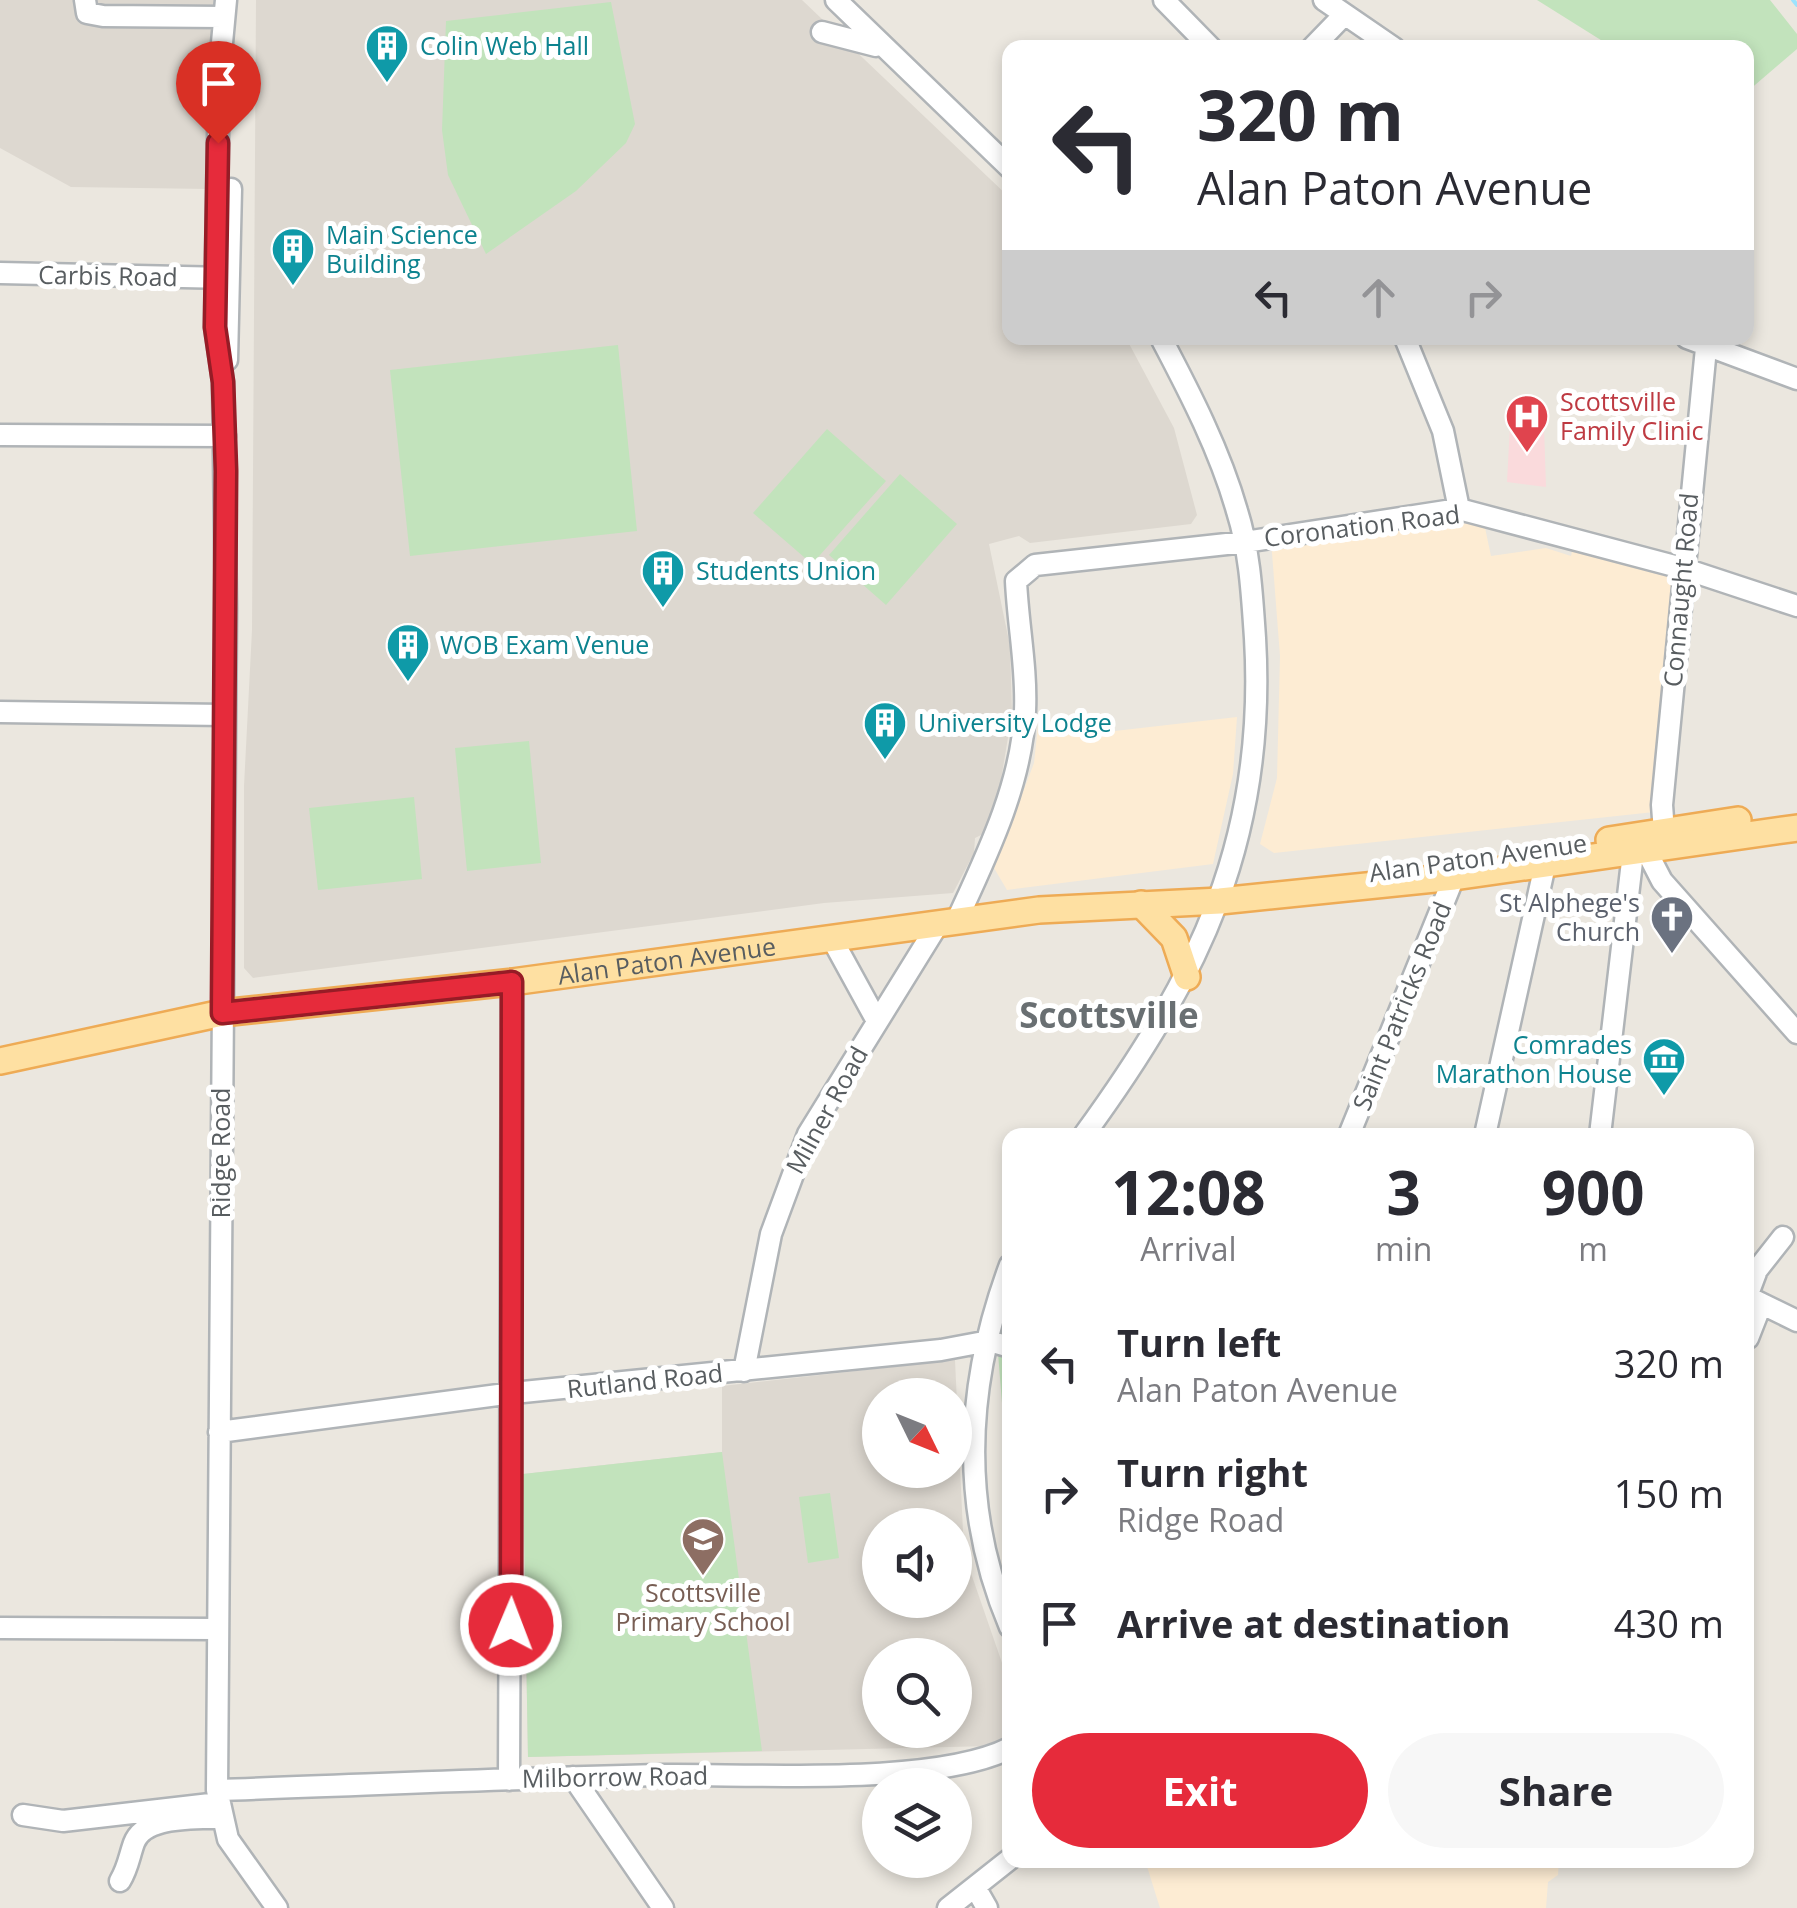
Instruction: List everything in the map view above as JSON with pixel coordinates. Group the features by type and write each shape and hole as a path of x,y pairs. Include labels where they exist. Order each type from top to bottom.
{"main road":[{"name":"Alan Paton Avenue","path":"0,1061 222,1013 512,982 1039,910 1222,894 1797,811"},
{"name":"Alan Paton Avenue","path":"1039,910 1095,895 1222,894 1454,877 1797,828"},
{"path":"1142,904 1174,938 1187,977"}],"street":[{"path":"85,0 87,14 103,16 226,6"},
{"path":"836,0 1002,160"},
{"path":"1164,0 1203,40"},
{"path":"1324,0 1342,17 1381,40"},
{"name":"Ridge Road","path":"226,6 224,278 215,327 225,436 216,1629 219,1803 235,1852 278,1908"},
{"path":"1320,40 1342,17"},
{"path":"822,32 863,40 892,53"},
{"name":"Carbis Road","path":"0,273 224,278"},
{"path":"1089,1128 1137,1062 1187,977 1222,894 1254,754 1256,660 1246,542 1212,444 1164,345"},
{"path":"1408,345 1443,431 1459,509"},
{"path":"1700,345 1797,378"},
{"path":"1738,360 1739,345"},
{"name":"Connaught Road","path":"1664,832 1662,805 1682,568 1706,348"},
{"path":"0,435 225,436"},
{"name":"Coronation Road","path":"1034,565 1246,542 1459,509 1682,568 1797,606"},
{"name":"Milner Road","path":"744,1371 758,1284 788,1181 808,1134 877,1021 947,923 984,861 1022,746 1025,666 1016,582 1034,565"},
{"path":"0,712 225,716"},
{"path":"1640,853 1797,1033"},
{"path":"1601,1128 1640,853"},
{"path":"1487,1128 1544,865"},
{"name":"Saint Patricks Road","path":"1352,1128 1454,877"},
{"path":"832,939 877,1021"},
{"path":"509,1780 512,982"},
{"path":"1754,1261 1790,1231"},
{"path":"1754,1281 1757,1270 1790,1231"},
{"path":"1002,1293 988,1341 976,1413 973,1488 982,1548 1002,1604"},
{"path":"1754,1298 1797,1321"},
{"path":"1754,1333 1797,1321"},
{"name":"Rutland Road","path":"219,1432 513,1394 988,1341 1002,1345"},
{"path":"0,1628 216,1629"},
{"name":"Milborrow Road","path":"219,1803 573,1777 916,1771 988,1759 1002,1752"},
{"path":"573,1777 664,1908"},
{"path":"23,1815 63,1821 219,1803"},
{"path":"120,1881 130,1865 134,1840 151,1824 219,1803"},
{"path":"948,1908 1002,1865"},
{"path":"974,1887 987,1908"}],"shaded area":[{"path":"0,0 217,0 209,189 71,187 0,148"},
{"path":"256,0 802,0 1002,190 1002,345 1130,345 1174,428 1197,515 1191,524 1030,543 1019,536 989,544 1010,646 1012,713 1000,786 985,833 975,838 974,853 953,893 824,903 253,978 244,968 244,786 252,630"},
{"name":"Scottsville Family Clinic","path":"1510,426 1544,426 1546,487 1507,482"},
{"path":"1484,523 1491,556 1546,548 1571,556 1573,547 1678,576 1654,812 1274,853 1260,844 1277,778 1280,656 1271,540 1387,526"},
{"path":"1237,717 1233,774 1213,864 1007,890 994,868 1034,763 1038,726 1104,719 1106,732"},
{"name":"Scottsville Primary School","path":"955,1360 956,1378 862,1378 862,1488 961,1488 962,1508 862,1508 862,1618 972,1618 972,1576 1002,1663 1002,1738 991,1746 972,1746 972,1638 862,1638 862,1748 907,1748 528,1757 523,1474 722,1452 722,1386"},
{"path":"1148,1868 1558,1868 1558,1875 1548,1882 1546,1908 1160,1908"}],"green space":[{"path":"1537,0 1770,0 1797,34 1797,49 1754,86 1754,40 1601,40"},
{"path":"611,2 635,124 626,143 576,191 486,254 448,175 442,130 446,21"},
{"path":"618,345 637,531 410,556 390,370"},
{"path":"827,429 886,481 812,564 753,513"},
{"path":"900,474 957,524 886,605 829,555"},
{"path":"529,741 541,863 467,871 455,748"},
{"path":"414,797 422,879 318,890 309,808"},
{"path":"998,1353 1002,1354 1002,1403"},
{"path":"722,1452 762,1751 528,1757 523,1474"},
{"path":"830,1493 839,1558 808,1563 799,1497"}],"waterway":[{"path":"1793,0 1797,5"}],"place":[{"name":"Colin Web Hall","path":"387,84"},
{"name":"Main Science Building","path":"293,287"},
{"name":"Scottsville Family Clinic","path":"1527,454"},
{"name":"Students Union","path":"663,609"},
{"name":"WOB Exam Venue","path":"408,683"},
{"name":"University Lodge","path":"885,761"},
{"name":"St Alphege's Church","path":"1672,955"},
{"name":"Comrades Marathon House","path":"1664,1097"},
{"name":"Scottsville Primary School","path":"703,1577"}],"district":[{"name":"Scottsville","path":"1109,1016"}],"route":[{"path":"218,143 215,327 223,382 226,471 222,1013 512,982 511,1625"}]}
